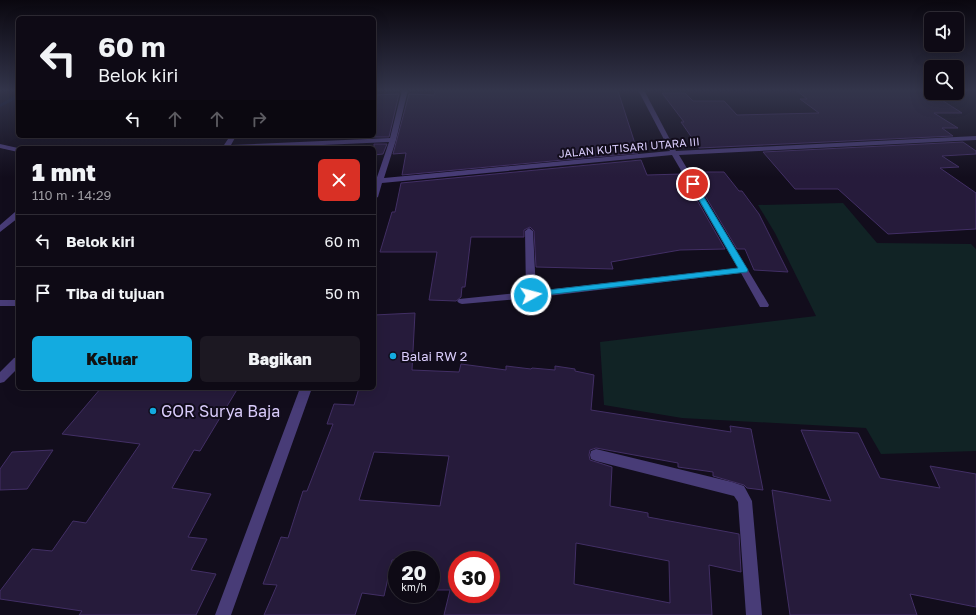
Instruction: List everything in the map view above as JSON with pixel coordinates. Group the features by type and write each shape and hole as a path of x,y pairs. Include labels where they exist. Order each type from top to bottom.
{"street":[{"path":"376,192 393,140 398,119"},
{"path":"656,119 674,153 764,305"},
{"name":"JALAN KUTISARI UTARA III","path":"380,181 674,153 976,138"},
{"path":"277,146 393,140"},
{"path":"0,146 16,150"},
{"path":"0,229 16,216"},
{"path":"529,231 531,295"},
{"path":"462,301 531,295 744,270"},
{"path":"0,302 16,303"},
{"path":"0,379 16,363"},
{"path":"223,615 305,390"},
{"path":"596,455 732,488 739,491 745,500 754,615"}],"shaded area":[{"path":"843,203 877,243 971,244 976,249 976,451 881,454 866,428 682,418 604,405 600,342 816,316 775,233 758,205"}],"building":[{"path":"376,119 393,119 389,137 376,137"},
{"path":"402,119 627,119 638,153 402,175 406,153 393,154"},
{"path":"681,119 943,119 958,128 942,128 953,136 699,148 681,122 684,122"},
{"path":"963,142 976,151 976,154 942,156 959,167 940,168 976,193 976,229 888,234 838,189 795,189 763,152"},
{"path":"374,144 387,144 383,154 376,155 376,146 374,146"},
{"path":"641,160 647,175 682,174 725,249 680,250 611,262 613,269 536,267 534,231 530,227 524,230 524,237 471,237 465,287 462,287 461,297 456,301 429,300 437,252 380,252 392,212 395,212 401,183"},
{"path":"702,172 724,172 739,191 742,191 759,214 788,272 754,270 745,249 737,249 692,174 703,174"},
{"path":"415,313 412,370 459,372 461,364 506,370 506,366 555,370 555,366 575,369 575,371 594,375 591,410 731,432 730,426 751,429 763,490 747,488 744,485 713,476 713,472 678,467 678,463 596,448 590,450 589,455 590,460 612,467 610,506 648,513 648,517 739,534 741,572 709,565 712,615 444,615 448,598 448,603 500,603 500,551 448,551 448,590 440,590 440,551 388,551 388,578 384,596 362,593 355,615 264,615 277,585 263,584 281,537 288,538 303,491 307,491 333,424 327,424 334,404 354,405 358,390 376,390 376,315","holes":["374,452 449,456 440,506 359,500","576,543 669,561 670,603 574,584"]},
{"path":"99,390 237,390 200,451 194,450 172,488 211,494 188,537 207,539 191,570 216,574 196,615 79,615 82,611 0,599 0,591 32,549 52,551 73,521 86,523 140,444 62,434"},
{"path":"801,430 858,433 880,478 940,488 930,466 976,474 976,607 910,594 917,615 790,615 772,490 831,501"},
{"path":"53,450 27,489 0,490 0,469 12,452"}],"place":[{"name":"Balai RW 2","path":"393,356"},
{"name":"GOR Surya Baja","path":"153,411"}],"route":[{"path":"531,295 744,270 693,184"}]}
